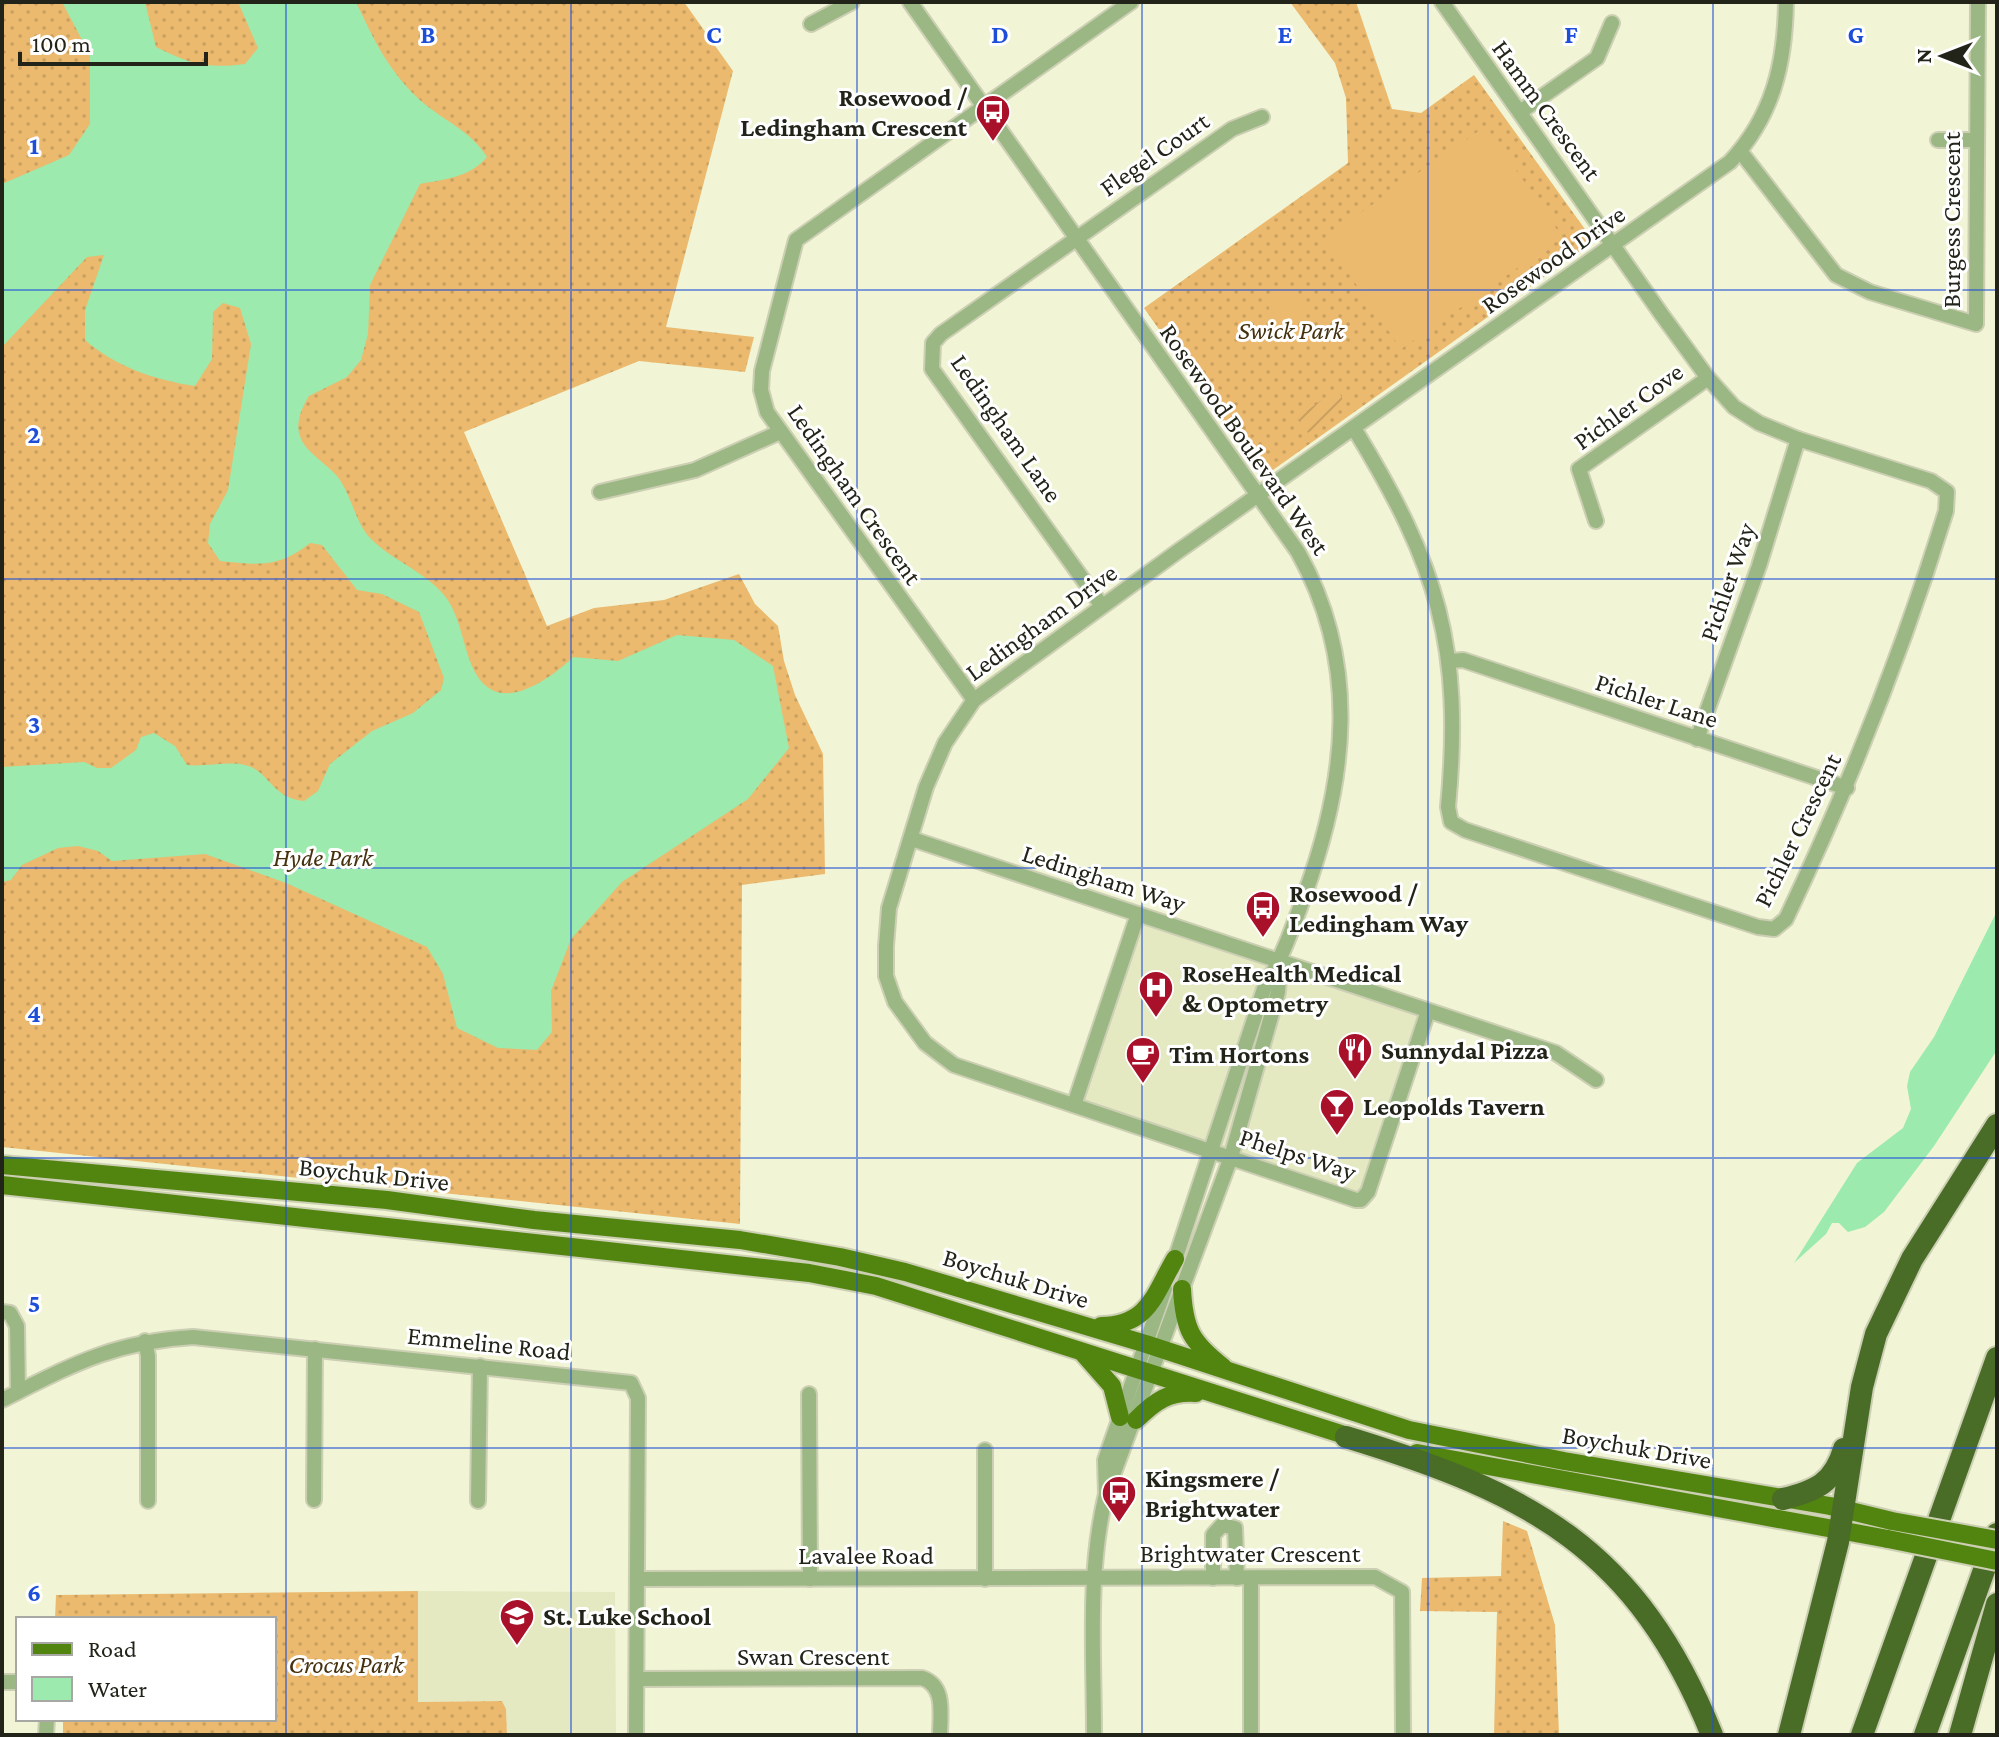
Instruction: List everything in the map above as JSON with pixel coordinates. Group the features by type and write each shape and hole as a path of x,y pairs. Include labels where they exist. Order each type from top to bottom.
{"highway":[{"path":"1783,1499 1825,1485 1834,1474 1876,1334 1900,1280 1997,1125"},
{"path":"1862,1735 1997,1358"},
{"path":"1789,1735 1842,1520 1862,1387"},
{"path":"1346,1437 1437,1465 1523,1504 1555,1523 1636,1600 1682,1666 1712,1735"},
{"path":"1925,1735 1997,1534"},
{"path":"1960,1735 1997,1604"}],"main road":[{"name":"Boychuk Drive","path":"2,1165 387,1200 534,1220 740,1240 905,1272 1154,1347 1235,1376 1409,1430 1783,1499 1842,1520"},
{"name":"Boychuk Drive","path":"2,1185 809,1273 876,1286 1346,1437 1452,1460 1842,1520 1890,1530 1997,1561"},
{"path":"1086,1326 1134,1321 1144,1313 1175,1259"},
{"path":"1182,1289 1184,1320 1192,1337 1207,1354 1235,1376"},
{"path":"1078,1349 1112,1386 1128,1418 1156,1400 1174,1393 1231,1399"},
{"name":"Boychuk Drive","path":"1890,1530 1997,1540"}],"street":[{"path":"811,24 852,2"},
{"name":"Rosewood Boulevard West","path":"910,2 1078,237 1131,318 1261,495 1313,579 1334,652 1340,692 1341,743 1335,797 1321,848 1280,961 1264,989 1210,1151 1175,1259 1154,1347"},
{"name":"Ledingham Crescent","path":"974,700 767,412 762,398 762,371 796,240 1131,2"},
{"name":"Hamm Crescent","path":"1442,2 1614,246"},
{"name":"Rosewood Drive","path":"1261,495 1614,246 1740,151 1766,113 1779,81 1786,2"},
{"name":"Burgess Crescent","path":"1740,151 1836,275 1870,292 1976,324 1974,140 1978,2"},
{"path":"1520,112 1597,58 1612,23"},
{"name":"Flegel Court","path":"1078,237 1232,129 1262,117"},
{"path":"1938,140 1974,140"},
{"name":"Ledingham Lane","path":"1078,237 941,334 933,343 930,356 932,369 1102,606"},
{"name":"Pichler Crescent","path":"1355,430 1395,496 1430,572 1451,661 1454,703 1448,807 1451,822 1465,830 1758,927 1774,929 1786,919 1847,788 1909,632 1946,511 1947,492 1931,481 1798,439 1759,423 1734,407 1708,378 1614,246"},
{"name":"Pichler Cove","path":"1596,521 1579,469 1708,378"},
{"path":"600,492 695,470 780,432"},
{"name":"Pichler Way","path":"1697,739 1759,566 1798,439"},
{"name":"Ledingham Drive","path":"1210,1151 954,1065 925,1043 907,1023 886,976 886,946 889,908 926,787 945,743 974,700 1261,495"},
{"name":"Pichler Lane","path":"1451,661 1463,660 1847,788"},
{"name":"Ledingham Way","path":"912,839 1556,1053 1596,1080"},
{"path":"1074,1105 1138,914"},
{"name":"Rosewood Boulevard West","path":"1094,1735 1094,1578 1098,1529 1106,1494 1144,1370 1182,1289 1231,1157 1278,992 1280,961"},
{"name":"Phelps Way","path":"1210,1151 1361,1200 1374,1177 1428,1011"},
{"path":"2,1312 10,1313 17,1326 18,1392"},
{"name":"Emmeline Road","path":"2,1400 99,1352 145,1341 193,1337 631,1383 638,1398 636,1735"},
{"path":"145,1341 148,1356 148,1501"},
{"path":"314,1500 315,1349"},
{"path":"478,1501 480,1366"},
{"path":"809,1394 810,1579"},
{"path":"985,1450 985,1579"},
{"path":"1213,1578 1213,1535 1222,1525 1235,1528 1244,1578 1251,1735"},
{"name":"Brightwater Crescent","path":"1094,1578 1375,1577 1402,1592 1403,1735"},
{"name":"Lavalee Road","path":"637,1579 1094,1578"},
{"name":"Swan Crescent","path":"637,1679 922,1678 930,1681 938,1691 940,1735"}],"shaded area":[{"path":"1138,914 1428,1011 1366,1196 1074,1105"},
{"name":"St. Luke School","path":"418,1591 615,1592 616,1735 507,1735 506,1709 502,1701 418,1702"}],"green space":[{"name":"Hyde Park","path":"2,2 684,2 733,71 666,327 754,337 745,372 639,361 464,432 547,626 594,608 664,600 739,574 755,604 778,626 784,661 795,695 823,754 825,874 742,885 740,1224 2,1147"},
{"name":"Swick Park","path":"1290,2 1356,2 1392,109 1421,113 1474,75 1587,232 1586,247 1273,470 1265,471 1255,466 1144,308 1348,163 1346,98 1335,63"},
{"path":"1486,126 1562,237 1401,349 1324,238"},
{"path":"1279,287 1292,290 1307,301 1302,318 1285,325 1270,314 1267,295"},
{"path":"1337,389 1346,405 1308,433 1298,417"},
{"path":"1503,1521 1527,1531 1555,1625 1559,1735 1494,1735 1497,1612 1420,1611 1422,1578 1501,1576"},
{"name":"Crocus Park","path":"418,1591 418,1702 502,1701 506,1709 507,1735 63,1735 63,1721 276,1721 276,1617 55,1617 56,1595"}],"water":[{"path":"62,2 145,2 156,47 179,58 219,66 245,64 258,48 238,2 356,2 376,42 400,79 421,101 473,140 487,157 464,173 420,184 370,285 368,334 361,360 347,377 309,396 298,426 302,442 342,483 371,539 444,595 457,619 475,672 482,682 492,690 513,693 536,685 573,657 618,661 677,635 734,640 773,666 789,748 748,799 622,882 571,939 551,991 552,1032 537,1050 498,1048 457,1028 443,974 427,947 286,883 205,854 112,861 98,851 78,846 58,848 22,865 11,880 2,882 2,767 84,762 97,768 111,768 136,750 141,737 154,733 175,746 187,765 245,765 260,773 284,795 304,801 318,791 330,764 372,731 413,713 441,690 444,678 419,612 382,594 357,590 322,545 310,543 278,561 257,564 220,561 208,543 210,524 228,490 251,344 240,308 223,303 213,312 212,359 195,386 151,376 110,358 85,340 85,310 104,255 87,257 2,347 2,184 69,155 90,124 90,55"},
{"path":"1997,911 1997,1050 1934,1146 1884,1212 1865,1227 1848,1232 1839,1223 1832,1223 1826,1234 1794,1263 1857,1163 1903,1128 1911,1109 1907,1086 1910,1072 1934,1037"}],"place":[{"name":"Rosewood / Ledingham Crescent","path":"993,143"},
{"name":"Rosewood / Ledingham Way","path":"1263,939"},
{"name":"RoseHealth Medical & Optometry","path":"1156,1019"},
{"name":"Sunnydal Pizza","path":"1355,1081"},
{"name":"Tim Hortons","path":"1143,1085"},
{"name":"Leopolds Tavern","path":"1337,1137"},
{"name":"Kingsmere / Brightwater","path":"1119,1524"},
{"name":"St. Luke School","path":"517,1647"}]}
